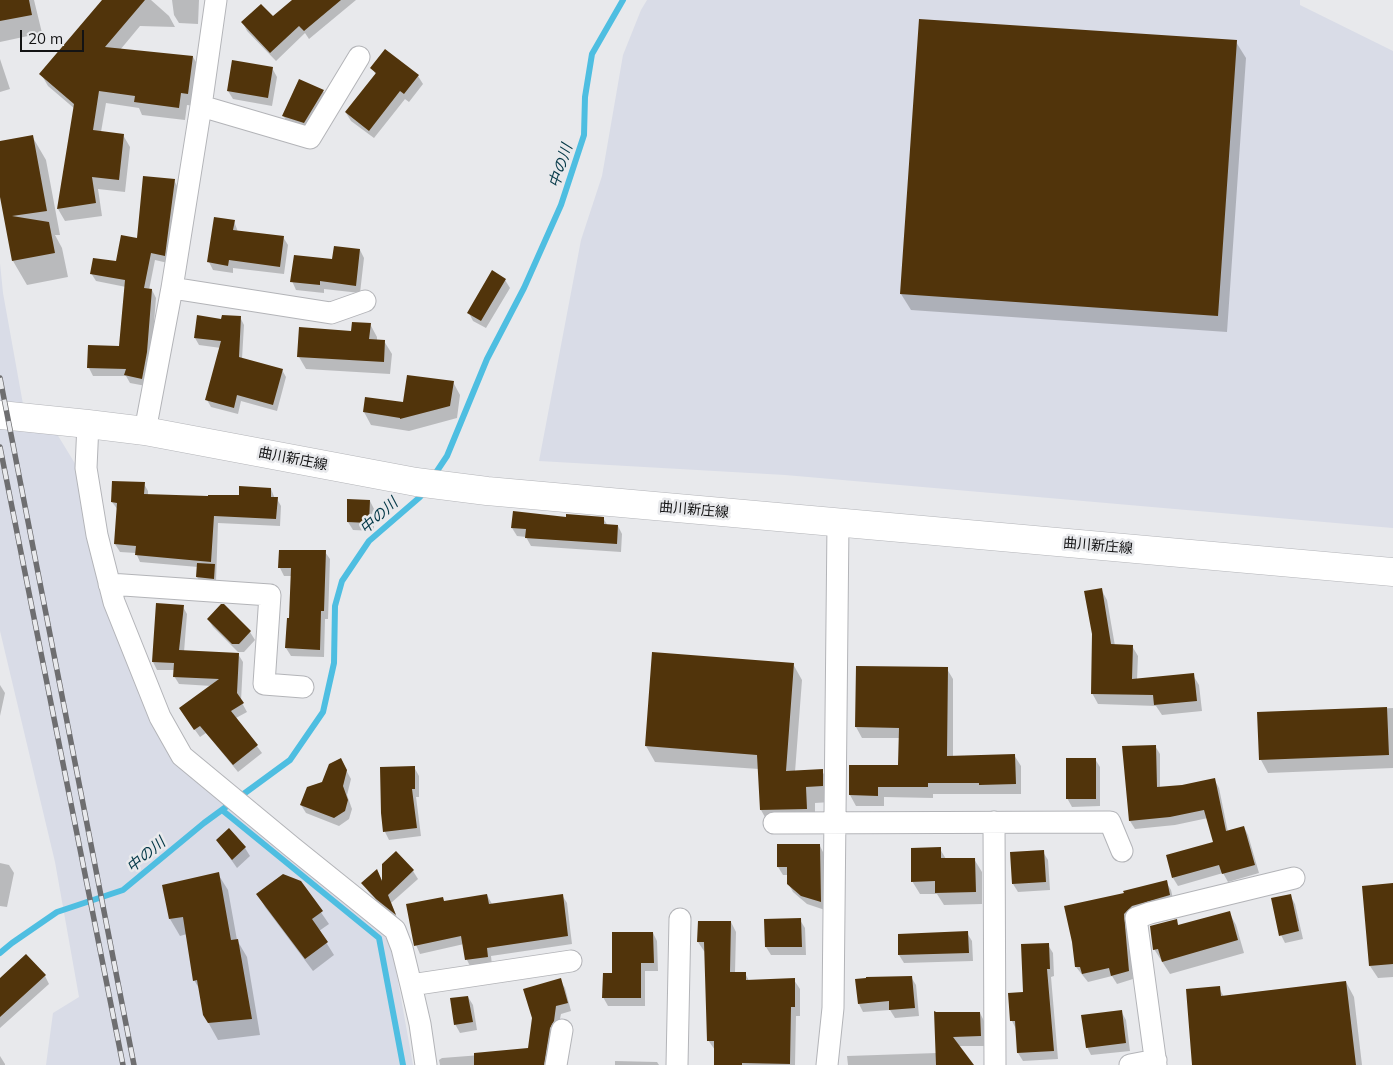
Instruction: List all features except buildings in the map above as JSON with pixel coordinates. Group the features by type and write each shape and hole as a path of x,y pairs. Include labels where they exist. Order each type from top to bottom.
{"main road":[{"name":"曲川新庄線","path":"0,415 145,431 416,482 487,491 1393,572"}],"street":[{"path":"145,431 172,288 216,0"},
{"path":"201,106 310,138 359,57"},
{"path":"172,288 330,313 365,301"},
{"path":"88,424 86,468 97,535 109,584 114,602 160,717 182,756 395,930 402,948 420,1024 426,1065"},
{"path":"827,1065 833,1008 838,523"},
{"path":"109,584 270,596 264,684 303,687"},
{"path":"994,822 995,1065"},
{"path":"774,823 1110,822 1122,851"},
{"path":"1130,1065 1156,1062 1136,918 1294,878"},
{"path":"677,1065 680,919"},
{"path":"411,985 572,961"},
{"path":"556,1065 562,1030"}],"shaded area":[{"path":"647,0 1300,0 1300,5 1393,51 1393,528 785,475 539,461 581,240 602,176 623,55"},
{"path":"0,263 3,293 28,432 57,434 82,475 156,726 381,930 392,948 413,1065 46,1065 53,1013 79,997 55,862 0,631"}],"waterway":[{"name":"中の川","path":"433,477 447,456 487,359 524,288 561,205 584,135 585,97 592,54 623,0"},
{"name":"中の川","path":"0,953 57,912 123,890 204,823 290,760 323,712 334,663 335,606 342,581 369,541 420,497 425,490"},
{"path":"222,810 379,938 403,1065"}],"railway":[{"path":"0,378 134,1065"},
{"path":"0,447 123,1065"}]}
